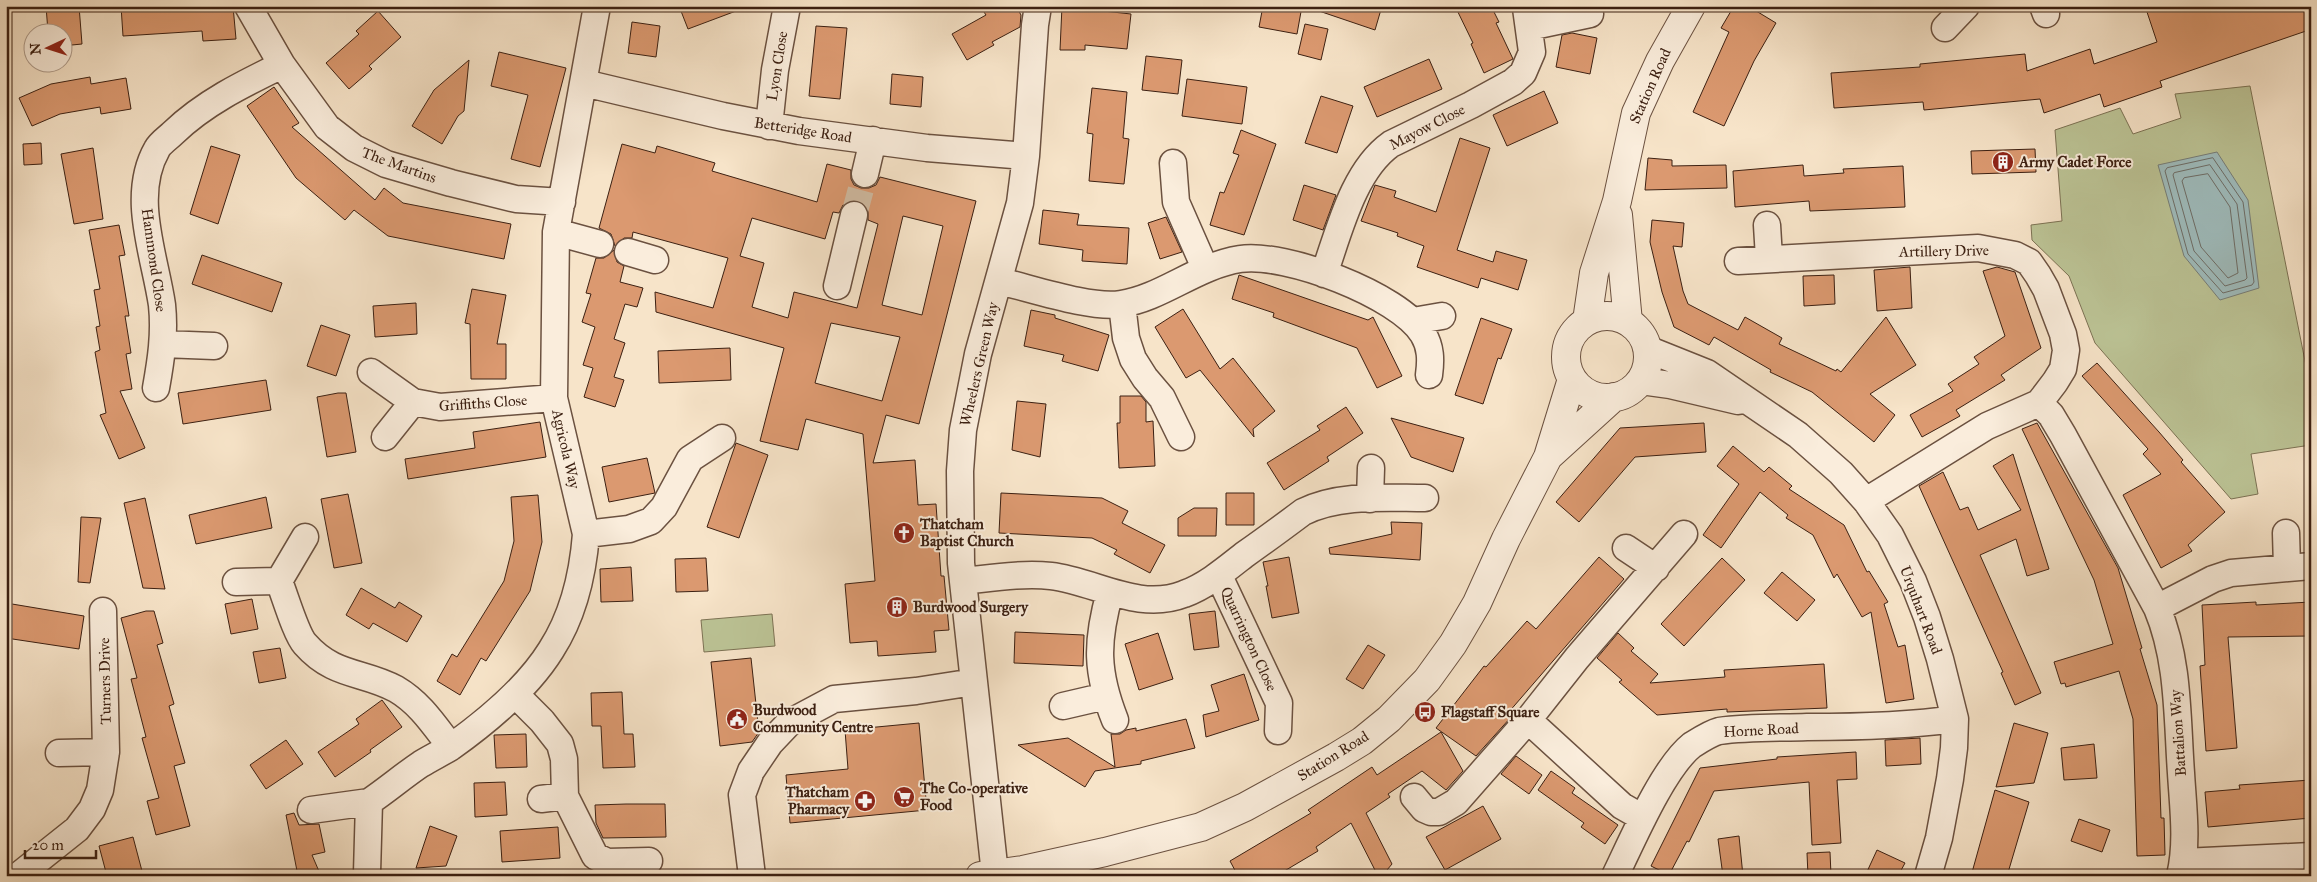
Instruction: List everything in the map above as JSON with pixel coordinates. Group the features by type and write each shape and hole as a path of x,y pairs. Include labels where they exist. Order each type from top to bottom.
{"street":[{"name":"The Martins","path":"248,6 282,65 327,127 354,148 386,164 451,183 516,199 562,202"},
{"name":"Agricola Way","path":"311,810 369,802 401,781 420,765 451,746 515,694 552,650 568,614 584,556 586,534 554,398 556,232 597,6"},
{"name":"Lyon Close","path":"769,126 775,70 787,6"},
{"name":"Wheelers Green Way","path":"987,875 974,682 963,581 959,518 963,430 978,354 1020,203 1026,156 1032,59 1038,6"},
{"name":"Station Road","path":"1587,321 1594,273 1617,201 1636,113 1660,61 1691,6"},
{"path":"1945,28 1966,6"},
{"name":"Mayow Close","path":"1324,274 1357,186 1372,160 1390,144 1471,105 1513,82 1523,73 1532,52 1528,17 1590,14"},
{"name":"Hammond Close","path":"156,388 164,344 162,307 145,207 147,174 157,148 182,125 224,94 282,65"},
{"name":"Betteridge Road","path":"584,83 769,126 947,150 1026,156"},
{"path":"865,174 873,140"},
{"path":"1173,163 1176,202 1205,268"},
{"name":"Station Road","path":"1617,201 1628,322"},
{"path":"836,286 854,215"},
{"path":"1767,225 1769,258"},
{"path":"556,232 600,244"},
{"name":"Artillery Drive","path":"1738,261 1978,248 2016,255 2029,262 2046,289 2063,334 2066,350 2063,368 2055,382 2039,402 1987,426 1866,501"},
{"path":"628,252 655,260"},
{"path":"999,281 1090,303 1122,304 1151,295 1205,268 1223,262 1254,257 1287,263 1324,274 1379,297 1413,321 1429,347 1431,360 1429,375"},
{"path":"1122,304 1126,338 1132,359 1162,398 1180,437"},
{"path":"1413,321 1442,316"},
{"path":"1614,397 1594,397 1578,386 1567,366 1566,353 1573,335 1587,321 1600,317 1615,317 1628,322 1637,329 1644,338 1648,360 1641,381"},
{"path":"164,344 214,346"},
{"name":"Urquhart Road","path":"1647,349 1707,373 1750,404 1781,422 1810,444 1841,473 1866,501 1890,535 1913,581 1940,659 1955,719 1950,779 1939,838 1928,876"},
{"name":"Griffiths Close","path":"371,372 413,402 440,407 554,398"},
{"name":"Station Road","path":"987,875 1023,870 1106,852 1202,827 1275,791 1362,741 1407,702 1427,680 1453,644 1477,603 1506,539 1548,457 1572,378"},
{"name":"Station Road","path":"1548,457 1614,397 1632,391 1641,381"},
{"name":"Urquhart Road","path":"1641,381 1670,385 1750,404"},
{"path":"385,437 413,402"},
{"name":"Battalion Way","path":"2039,402 2055,422 2157,608 2164,625 2174,669 2184,823 2182,869 2270,867 2311,856"},
{"path":"586,534 629,529 651,522 664,507 683,453 722,438"},
{"path":"1370,499 1371,468"},
{"name":"Quarrington Close","path":"963,581 1048,576 1078,581 1110,592 1141,599 1171,598 1184,594 1219,576 1303,512 1315,506 1370,499 1425,498"},
{"path":"2157,608 2212,579 2231,573 2299,567 2286,533"},
{"path":"1414,797 1424,809 1431,812 1447,809 1456,802 1528,720 1577,658 1684,534"},
{"path":"279,581 305,537"},
{"path":"1626,548 1656,568"},
{"name":"Quarrington Close","path":"1219,576 1289,701 1278,731"},
{"path":"236,582 279,581"},
{"path":"279,581 303,643 328,665 394,688 408,697 420,707 451,746"},
{"path":"1063,706 1110,708 1099,642 1101,624 1110,592"},
{"name":"Turners Drive","path":"18,876 77,829 92,809 100,790 106,752 104,612"},
{"path":"752,876 742,795 751,770 770,743 789,723 834,699 916,691 974,682"},
{"path":"515,694 542,721 560,744 564,760 553,797 595,856 601,861 649,861"},
{"name":"Horne Road","path":"1615,876 1643,818 1674,765 1692,745 1717,732 1885,725 1955,719"},
{"path":"1528,720 1622,806 1643,818"},
{"path":"59,753 106,752"},
{"path":"367,873 369,802"}],"green space":[{"path":"2250,86 2311,391 2311,445 2251,454 2258,494 2231,499 2095,343 2069,276 2032,240 2031,225 2062,221 2055,130 2120,108 2133,134 2181,118 2175,94"},
{"path":"772,614 775,646 704,652 701,620"}],"water":[{"path":"2217,152 2248,200 2259,288 2220,300 2184,256 2158,165"}],"building":[{"path":"46,6 79,6 82,44 72,45 72,22 47,22"},
{"path":"121,6 233,6 236,39 203,41 202,31 123,36"},
{"path":"679,6 744,6 744,8 688,29"},
{"path":"995,6 1016,6 1021,15 1020,27 992,42 994,45 967,60 952,34 986,15 984,12"},
{"path":"1062,6 1085,6 1085,9 1131,14 1127,49 1085,45 1085,50 1060,50"},
{"path":"1263,6 1302,6 1297,34 1259,27"},
{"path":"1316,6 1382,6 1375,30 1316,10"},
{"path":"1455,6 1491,6 1499,22 1496,23 1513,59 1484,73 1471,44 1473,43"},
{"path":"1734,6 1748,6 1776,23 1754,61 1724,126 1693,112 1729,32 1721,28"},
{"path":"2145,6 2305,6 2309,30 2160,81 2162,87 2104,107 2100,94 2044,113 2040,99 1924,110 1923,102 1834,108 1831,73 1920,67 1920,64 2025,54 2027,71 2090,49 2094,64 2157,42"},
{"path":"378,11 401,37 369,66 372,69 349,89 326,63 359,34 356,31"},
{"path":"632,22 660,26 656,57 628,53"},
{"path":"1305,24 1328,29 1321,60 1298,54"},
{"path":"816,26 847,28 840,99 809,96"},
{"path":"1572,33 1597,38 1590,74 1556,67 1562,35"},
{"path":"499,52 566,68 540,167 511,159 528,95 491,86"},
{"path":"1146,56 1182,60 1178,94 1142,90"},
{"path":"1429,59 1442,89 1377,117 1364,87"},
{"path":"469,60 464,111 458,116 442,144 412,126 434,90"},
{"path":"892,74 923,77 921,107 890,104"},
{"path":"90,77 91,84 126,78 131,109 101,114 100,107 60,114 32,126 19,98 51,84"},
{"path":"1187,79 1247,87 1242,124 1182,116"},
{"path":"274,87 299,123 292,127 375,200 384,188 403,203 511,224 504,259 388,236 354,210 345,220 296,178 247,106"},
{"path":"1092,88 1127,92 1123,138 1129,139 1124,184 1089,181 1093,134 1087,133"},
{"path":"1544,91 1558,123 1507,146 1493,115"},
{"path":"1321,96 1353,106 1337,153 1305,143"},
{"path":"1241,130 1276,144 1244,235 1210,225 1220,192 1224,193 1239,155 1233,153"},
{"path":"1460,138 1490,148 1457,250 1493,262 1496,251 1527,260 1518,290 1481,278 1478,288 1417,267 1424,246 1397,236 1398,233 1361,221 1375,185 1396,191 1394,197 1436,212"},
{"path":"41,143 42,164 24,165 23,144"},
{"path":"622,144 655,153 657,146 715,163 712,171 817,202 827,164 851,170 851,179 854,185 861,188 869,188 876,185 880,177 976,201 919,424 886,415 873,463 915,460 918,505 936,504 941,576 944,576 949,630 934,631 936,652 878,656 877,641 850,643 845,584 875,581 863,434 806,419 798,450 760,441 784,348 656,312 655,292 713,308 728,258 633,232 632,238 624,238 615,246 611,234 599,228","holes":["850,201 858,201 864,204 868,211 868,220 878,224 857,308 794,292 788,318 752,307 764,263 740,256 752,218 825,239 833,212 839,213 843,205","903,216 943,226 922,315 882,305","831,323 900,337 882,401 815,383"]},
{"path":"211,146 240,155 218,224 190,214"},
{"path":"93,148 103,219 74,224 61,154"},
{"name":"Army Cadet Force","path":"2035,149 2036,172 1972,174 1971,151"},
{"path":"1648,158 1672,160 1672,166 1726,165 1727,188 1645,190"},
{"path":"1803,165 1804,176 1844,173 1843,169 1903,166 1905,207 1810,211 1809,201 1735,207 1733,171"},
{"path":"1304,185 1336,195 1323,230 1293,220"},
{"path":"1043,210 1079,214 1077,225 1129,228 1127,264 1082,261 1083,250 1039,244"},
{"path":"1166,217 1182,252 1160,259 1148,223"},
{"path":"1652,220 1684,223 1682,247 1673,246 1683,291 1688,304 1738,330 1745,317 1782,338 1779,344 1836,371 1837,369 1841,372 1886,317 1916,365 1870,394 1895,415 1874,442 1812,392 1770,372 1771,370 1714,337 1709,345 1674,327 1662,292 1650,242"},
{"path":"119,225 125,255 119,256 129,316 125,316 131,353 126,354 132,389 120,391 145,448 119,459 100,415 106,413 95,352 100,350 96,327 100,326 94,290 100,289 89,230"},
{"path":"614,250 617,262 624,266 620,282 643,288 637,307 625,304 614,339 625,343 614,377 624,380 615,407 584,397 593,368 583,365 595,327 582,322 591,294 586,293 596,258 604,258"},
{"path":"202,255 282,283 272,312 192,284"},
{"path":"1910,267 1912,308 1877,311 1874,270"},
{"path":"1997,267 2015,272 2041,348 2001,375 2005,380 1956,410 1960,416 1922,437 1910,415 1953,391 1948,384 1979,364 1974,357 2005,336 1983,271"},
{"path":"1239,275 1368,320 1373,317 1402,376 1377,388 1357,348 1273,317 1274,313 1232,299"},
{"path":"1834,275 1835,304 1804,306 1803,276"},
{"path":"472,289 506,295 497,344 506,344 506,379 471,379 470,324 465,323"},
{"path":"416,303 417,334 375,337 373,306"},
{"path":"1183,309 1220,369 1233,358 1275,411 1253,429 1254,437 1200,370 1186,378 1155,327"},
{"path":"1031,310 1055,315 1055,318 1109,335 1098,371 1062,361 1064,355 1024,346"},
{"path":"1481,318 1512,329 1501,359 1498,358 1483,404 1455,395"},
{"path":"321,325 350,335 336,376 307,366"},
{"path":"730,348 731,380 659,383 658,351"},
{"path":"2097,363 2159,432 2183,460 2181,462 2225,512 2188,545 2192,551 2161,568 2123,495 2161,474 2143,454 2148,449 2082,376"},
{"path":"266,380 271,410 183,424 178,393"},
{"path":"346,393 356,452 327,457 317,397"},
{"path":"1120,396 1141,396 1146,402 1146,422 1153,421 1155,466 1119,468 1117,423 1120,423"},
{"path":"1017,401 1046,404 1040,457 1012,450"},
{"path":"1346,407 1363,433 1327,457 1329,461 1284,490 1267,463 1320,430 1317,426"},
{"path":"1391,418 1464,438 1453,472 1411,457"},
{"path":"540,422 546,457 408,479 405,459 475,448 473,432"},
{"path":"1704,423 1706,452 1635,457 1579,522 1556,502 1620,428"},
{"path":"2037,423 2118,568 2142,648 2140,649 2157,705 2161,818 2164,818 2165,855 2137,856 2133,719 2119,671 2066,687 2065,683 2061,684 2054,662 2113,644 2094,580 2022,429"},
{"path":"736,443 768,455 739,538 707,527"},
{"path":"1733,446 1764,472 1769,467 1792,486 1789,489 1844,525 1867,572 1869,571 1888,602 1884,604 1898,647 1905,645 1914,699 1886,703 1871,612 1862,617 1837,574 1834,578 1813,535 1786,518 1788,515 1760,492 1721,548 1703,535 1739,484 1717,466"},
{"path":"2013,454 2049,569 2027,576 2016,539 1980,555 2041,693 2015,705 2001,673 2003,672 1919,486 1943,472 1960,510 1968,507 1978,530 2021,510 1993,466"},
{"path":"647,458 655,493 609,502 602,467"},
{"path":"1001,493 1102,498 1128,511 1122,523 1165,545 1150,573 1114,554 1117,550 1092,538 999,533"},
{"path":"1226,493 1254,493 1254,525 1226,525"},
{"path":"348,494 362,563 334,568 321,499"},
{"path":"538,495 542,542 530,591 486,661 481,658 460,695 437,681 452,654 457,657 504,581 514,541 511,497"},
{"path":"266,497 272,528 196,544 189,515"},
{"path":"145,498 165,589 143,588 124,503"},
{"path":"1194,508 1217,508 1216,536 1178,536 1178,518"},
{"path":"81,517 101,518 90,583 78,582"},
{"path":"1391,522 1422,523 1420,560 1330,554 1329,548 1392,534"},
{"path":"1289,557 1299,613 1272,618 1263,562"},
{"path":"1599,557 1624,579 1508,713 1512,716 1476,756 1436,728 1484,666 1486,667 1527,621 1536,629"},
{"path":"706,558 708,591 676,592 675,559"},
{"path":"1722,558 1745,580 1684,646 1661,624"},
{"path":"631,567 633,601 601,602 600,569"},
{"path":"1782,572 1815,600 1797,621 1764,593"},
{"path":"361,588 395,608 399,602 422,616 407,642 373,623 369,629 346,615"},
{"path":"252,599 258,629 231,634 225,604"},
{"path":"2256,602 2256,605 2311,602 2311,636 2228,637 2237,748 2206,751 2200,666 2205,665 2202,605"},
{"path":"6,603 84,616 79,649 6,638"},
{"path":"146,611 154,611 163,643 157,645 174,704 169,706 185,763 174,766 190,826 156,835 147,801 159,798 142,738 146,737 131,679 137,678 121,618"},
{"path":"1215,611 1219,647 1194,650 1189,614"},
{"path":"1015,632 1084,635 1083,666 1014,663"},
{"path":"1158,633 1173,679 1139,690 1125,644"},
{"path":"1618,633 1634,648 1631,651 1658,674 1650,683 1725,677 1724,670 1824,664 1827,708 1727,712 1727,709 1657,715 1619,682 1622,680 1597,658"},
{"path":"1368,645 1385,655 1363,689 1346,679"},
{"path":"280,648 286,678 259,683 253,652"},
{"name":"Burdwood Community Centre","path":"751,658 759,732 752,742 720,746 711,662"},
{"path":"1244,674 1259,720 1206,737 1203,715 1219,711 1211,685"},
{"path":"622,692 624,734 633,734 635,767 603,768 601,726 592,726 591,693"},
{"path":"382,700 402,727 335,777 318,752 359,724 356,719"},
{"path":"1186,719 1195,748 1141,761 1141,764 1095,771 1085,787 1018,745 1068,738 1115,767 1111,734 1120,734 1126,730 1136,728 1136,731"},
{"path":"919,723 927,810 790,823 786,775 848,769 845,730"},
{"path":"2014,723 2048,733 2034,783 1996,787"},
{"path":"1441,732 1463,771 1446,790 1422,771 1388,794 1390,797 1366,813 1392,864 1382,876 1378,876 1351,823 1316,847 1318,851 1276,876 1238,876 1230,861 1311,813 1308,810 1372,767 1377,775"},
{"path":"526,734 527,767 496,768 494,735"},
{"path":"1920,738 1921,764 1886,766 1885,740"},
{"path":"286,740 303,764 266,789 250,765"},
{"path":"2094,744 2097,778 2064,780 2061,748"},
{"path":"1856,752 1857,779 1837,780 1841,843 1812,845 1809,782 1714,791 1689,842 1687,841 1669,875 1651,866 1700,768 1777,759 1777,757"},
{"path":"1516,756 1542,775 1529,794 1501,774"},
{"path":"1551,771 1575,788 1572,793 1618,825 1605,844 1581,827 1584,823 1538,790"},
{"path":"2311,780 2311,818 2208,827 2205,792 2240,789 2239,785"},
{"path":"505,782 507,815 475,817 474,783"},
{"path":"1995,790 2029,802 2007,876 1971,876"},
{"path":"665,804 666,837 603,838 596,823 595,805"},
{"path":"1483,806 1501,839 1445,870 1426,837"},
{"path":"294,813 299,825 319,824 325,852 312,855 321,876 298,876 286,815"},
{"path":"2079,819 2110,830 2102,852 2071,841"},
{"path":"430,826 457,836 446,866 416,868"},
{"path":"558,827 560,858 502,862 500,831"},
{"path":"1739,836 1743,876 1723,876 1718,839"},
{"path":"133,837 142,871 125,876 107,876 99,846"},
{"path":"1877,850 1905,863 1898,876 1865,876"},
{"path":"1830,852 1831,875 1808,876 1807,853"}],"tunnel":[{"path":"854,215 865,174"}],"place":[{"name":"Army Cadet Force","path":"2003,162"},
{"name":"Thatcham Baptist Church","path":"904,533"},
{"name":"Burdwood Surgery","path":"897,607"},
{"name":"Flagstaff Square","path":"1425,712"},
{"name":"Burdwood Community Centre","path":"737,719"},
{"name":"The Co-operative Food","path":"904,797"},
{"name":"Thatcham Pharmacy","path":"865,801"}]}
